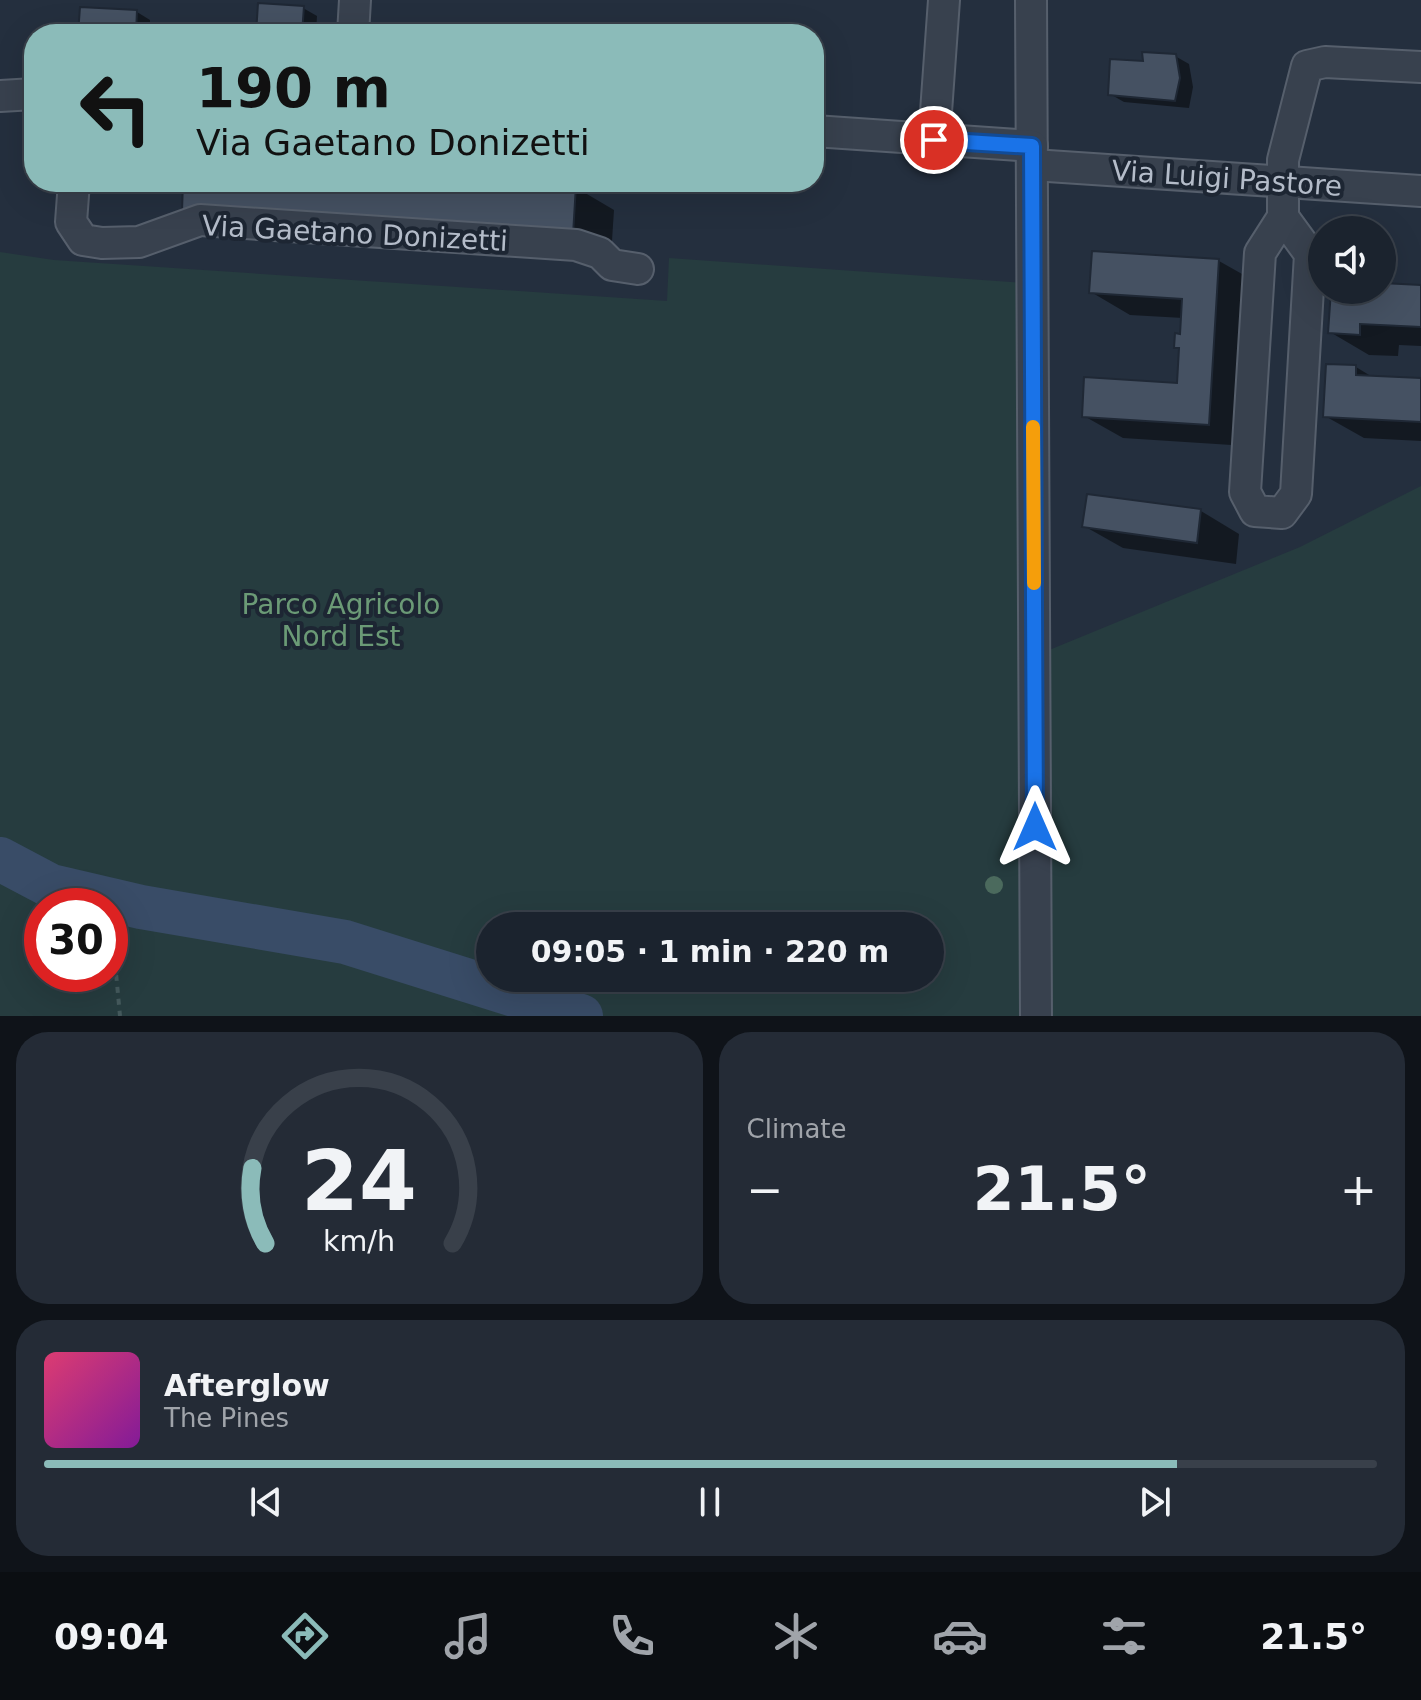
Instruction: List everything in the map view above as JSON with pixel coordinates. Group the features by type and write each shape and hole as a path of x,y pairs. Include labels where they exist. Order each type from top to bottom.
{"street":[{"path":"354,24 355,0"},
{"path":"934,140 944,0"},
{"path":"1031,0 1036,1016"},
{"path":"1283,217 1310,254 1296,494 1282,513 1255,511 1245,492 1260,253 1283,217 1283,160 1307,66 1325,62 1421,67"},
{"path":"0,96 24,95"},
{"path":"824,132 934,140 1032,155"},
{"name":"Via Luigi Pastore","path":"1032,155 1283,181 1421,191"},
{"name":"Via Gaetano Donizetti","path":"73,192 71,222 83,240 102,243 139,242 200,220 576,245 600,253 612,265 638,269"},
{"path":"1255,336 1305,338"}],"path":[{"path":"118,992 120,1016"}],"green space":[{"name":"Parco Agricolo Nord Est","path":"0,252 54,260 667,301 669,258 1024,283 1037,655 1300,547 1421,486 1421,1016 0,1016"}],"building":[{"path":"258,3 304,6 303,24 257,24"},
{"path":"80,7 137,10 136,24 79,24"},
{"path":"1142,52 1176,54 1180,78 1175,101 1108,95 1110,59 1143,61"},
{"path":"183,192 576,192 573,235 182,211"},
{"path":"1092,251 1219,259 1209,425 1082,417 1084,377 1177,383 1179,348 1174,348 1175,333 1180,334 1182,299 1089,293"},
{"path":"1396,284 1421,285 1421,327 1360,324 1360,335 1328,333 1330,304 1396,304"},
{"path":"1326,364 1356,365 1356,375 1421,378 1421,422 1323,417"},
{"path":"1087,494 1201,509 1197,543 1082,527"}],"waterway":[{"path":"0,859 51,886 141,907 345,942 581,1016"}],"slow traffic":[{"path":"1033,427 1034,583"}],"route":[{"path":"934,140 1032,146 1035,827"}]}
